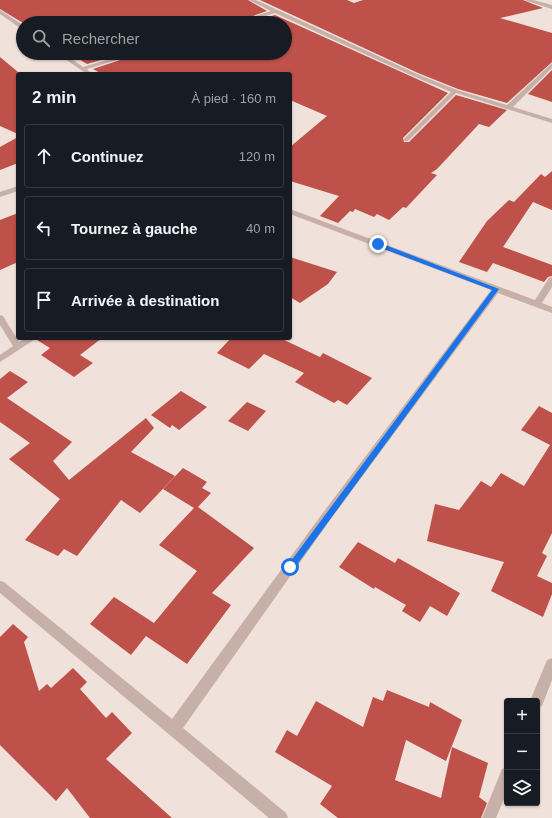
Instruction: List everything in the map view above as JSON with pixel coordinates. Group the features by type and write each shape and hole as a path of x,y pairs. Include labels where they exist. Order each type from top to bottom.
{"street":[{"path":"252,0 286,16"},
{"path":"527,0 552,7"},
{"path":"259,16 275,11"},
{"path":"0,12 16,23"},
{"path":"292,19 415,75 455,91 552,121"},
{"path":"69,60 86,72"},
{"path":"82,69 113,60"},
{"path":"509,107 552,65"},
{"path":"406,140 455,91"},
{"path":"0,195 16,189"},
{"path":"292,212 552,310"},
{"path":"537,304 552,280"},
{"path":"173,730 326,517 496,289"},
{"path":"0,318 18,347"},
{"path":"0,359 29,340"},
{"path":"0,586 173,730 282,818"},
{"path":"538,698 552,664"},
{"path":"489,818 504,781"}],"building":[{"path":"0,0 248,0 267,11 253,16 16,16 16,19 0,9"},
{"path":"260,0 347,0 354,3 363,0 523,0 543,8 500,18 552,33 552,62 507,103 458,89 418,73"},
{"path":"292,23 448,93 403,138 404,142 409,142 456,95 507,110 489,127 479,124 437,169 431,173 437,175 406,208 403,207 389,220 377,214 374,217 355,209 353,212 350,211 338,223 320,216 339,196 292,182 292,145 327,116 292,101 292,72 98,72 93,69 120,60 292,60"},
{"path":"0,57 18,72 16,72 16,133 0,126"},
{"path":"80,60 101,60 87,64"},
{"path":"552,70 552,102 528,94"},
{"path":"16,138 16,164 0,170 0,147"},
{"path":"552,171 552,210 533,202 503,247 552,265 552,276 548,277 544,282 493,263 487,272 459,262 487,221 509,200 514,202 541,174 545,177"},
{"path":"16,214 16,263 0,270 0,220"},
{"path":"292,258 337,272 328,284 300,303 292,298"},
{"path":"37,340 99,340 80,355 93,363 74,377 41,355 50,348"},
{"path":"229,340 284,340 320,357 323,353 372,378 347,405 338,400 334,403 295,382 304,373 264,354 249,369 217,353"},
{"path":"10,371 28,382 7,398 72,442 53,461 69,480 146,418 154,428 131,452 175,476 140,513 121,500 77,556 64,549 58,556 25,540 60,499 9,459 30,443 0,422 0,379"},
{"path":"181,391 207,407 179,430 172,425 170,428 151,415"},
{"path":"247,402 266,411 248,431 228,421"},
{"path":"539,406 552,413 552,533 542,553 547,556 537,576 552,583 552,594 543,617 491,591 504,562 427,541 435,504 459,510 481,481 491,487 501,473 524,486 550,445 521,430"},
{"path":"183,468 207,482 202,488 211,493 198,507 254,548 212,593 231,605 187,664 146,636 131,655 90,624 114,597 154,623 197,571 159,545 194,508 163,489"},
{"path":"358,542 395,563 398,558 460,593 447,616 430,606 420,622 402,611 406,605 375,587 374,589 339,567"},
{"path":"13,624 28,637 24,642 39,691 47,684 51,688 73,668 87,682 80,689 106,718 112,712 132,733 106,759 172,818 90,818 67,788 56,801 0,745 0,637"},
{"path":"387,690 429,707 430,702 462,720 446,761 406,740 395,780 441,798 452,747 488,763 479,797 487,803 481,818 338,818 320,804 332,786 275,752 287,730 297,736 316,701 363,727 373,697 383,701"}],"route":[{"path":"290,567 496,289 378,244"}]}
